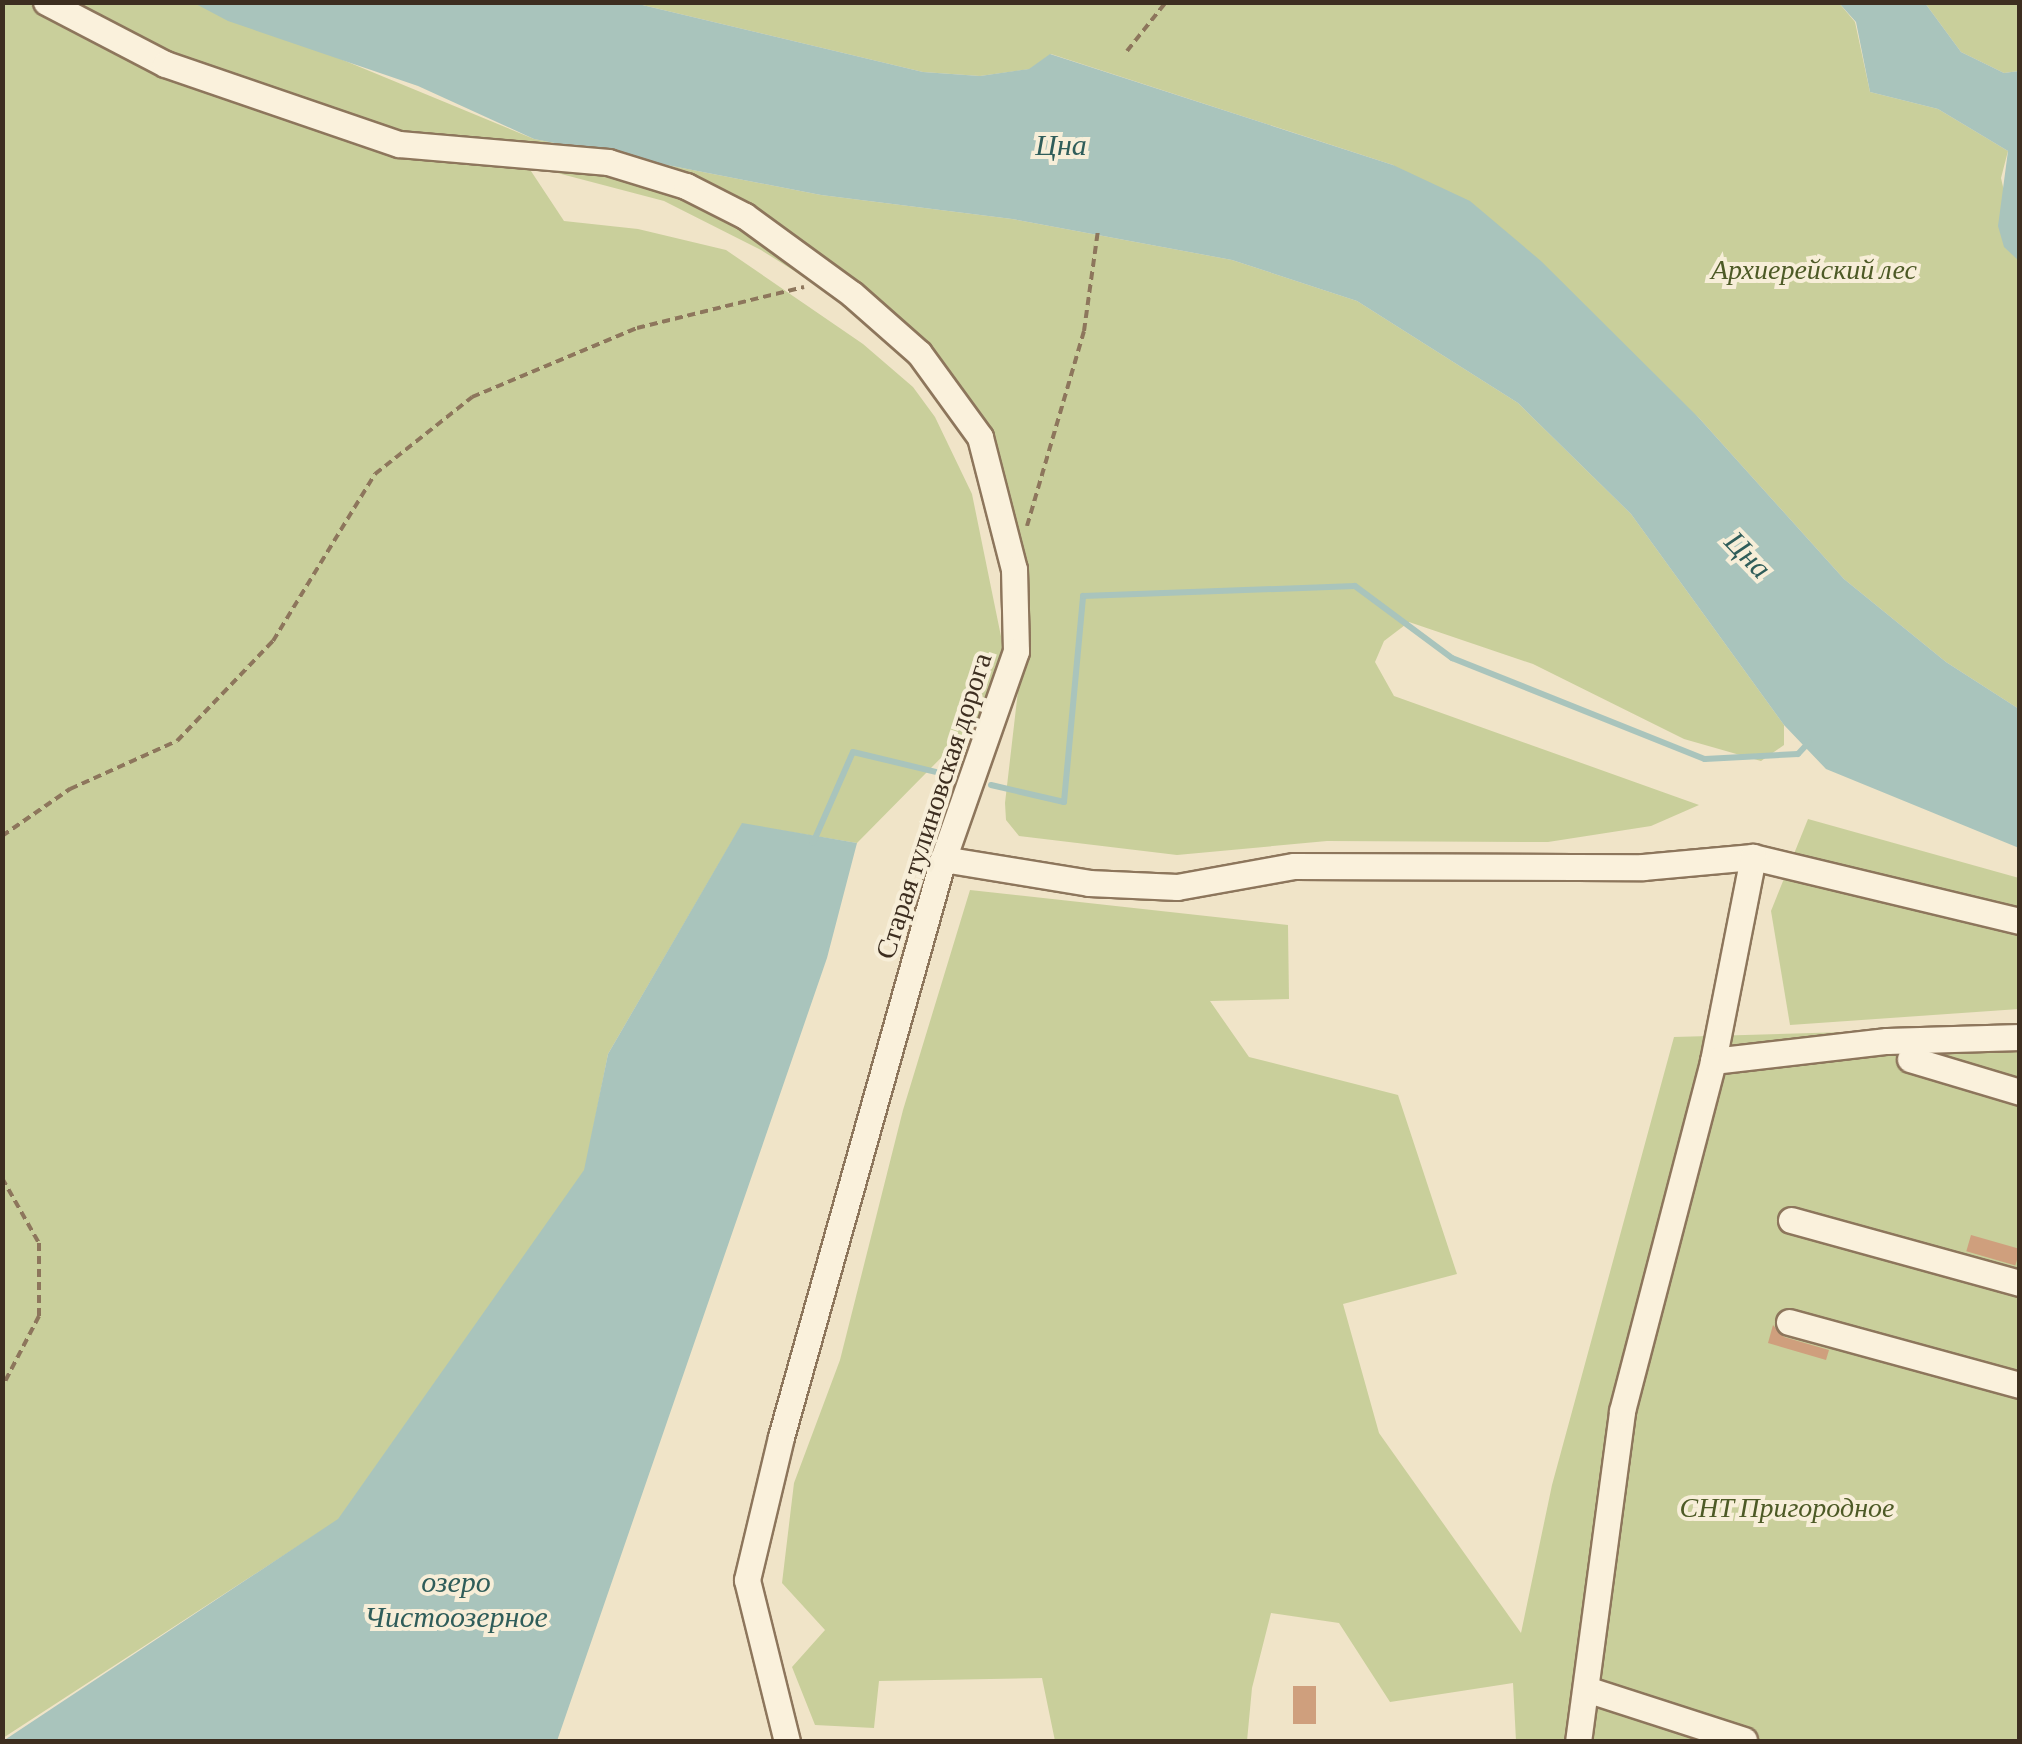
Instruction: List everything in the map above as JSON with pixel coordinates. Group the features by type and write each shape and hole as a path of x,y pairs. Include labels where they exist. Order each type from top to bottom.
{"street":[{"name":"Старая тулиновская дорога","path":"46,2 165,64 399,144 608,162 686,186 746,216 833,280 919,354 980,437 1014,568 1016,651 943,860 780,1437 747,1580 787,1742"},
{"path":"943,860 1088,883 1176,886 1294,866 1643,867 1753,858 2020,921"},
{"path":"1578,1742 1589,1690 1622,1412 1713,1062 1753,858"},
{"path":"1713,1062 1888,1041 2020,1037"},
{"path":"1910,1059 2020,1092"},
{"path":"1791,1220 2020,1282"},
{"path":"1789,1322 2020,1385"},
{"path":"1589,1690 1744,1740"}],"path":[{"path":"1127,50 1166,2"},
{"path":"1025,532 1084,330 1098,230"},
{"path":"2,836 70,788 177,741 273,642 375,474 472,396 637,328 833,280"},
{"path":"2,1178 38,1243 39,1316 2,1387"}],"green space":[{"path":"3,3 205,3 534,139 821,195 1012,219 1232,260 1357,301 1518,403 1631,514 1784,725 1784,745 1761,761 1684,739 1533,664 1409,622 1384,641 1375,662 1394,696 1699,805 1651,826 1548,842 1327,841 1177,855 1019,836 1006,820 1005,803 1024,639 997,510 955,409 913,359 842,301 761,250 664,201 527,165 564,221 638,229 726,250 863,344 913,387 935,417 972,494 1005,656 999,699 857,843 742,824 608,1054 585,1170 338,1520 3,1738"},
{"name":"Архиерейский лес","path":"634,3 1839,3 1855,22 1870,92 1938,109 2008,151 2001,178 2020,261 2019,709 1946,662 1844,579 1699,418 1393,165 1051,54 1030,69 980,76 923,72"},
{"path":"1925,3 2019,3 2019,71 2004,73 1961,52"},
{"path":"1808,819 2019,878 2019,1009 1790,1025 1771,911"},
{"name":"СНТ Пригородное","path":"970,890 1288,925 1289,999 1210,1001 1249,1057 1398,1095 1457,1274 1343,1304 1379,1433 1521,1633 1552,1485 1674,1037 2019,1027 2019,1741 1516,1741 1513,1683 1390,1702 1339,1623 1271,1613 1252,1688 1247,1741 1055,1741 1042,1678 879,1681 874,1728 815,1725 792,1667 825,1630 782,1583 794,1483 840,1360 903,1110"}],"water":[{"name":"Цна","path":"194,3 634,3 923,72 980,76 1029,69 1050,54 1393,165 1470,201 1541,261 1699,418 1844,579 1946,662 2019,709 2019,848 1826,769 1784,725 1631,514 1518,403 1357,301 1232,260 1012,219 821,195 534,139 418,86 228,21"},
{"path":"1839,3 1925,3 1961,52 2004,73 2019,71 2019,261 2004,247 1998,226 2008,151 1938,109 1870,92 1856,22"},
{"name":"озеро Чистоозерное","path":"742,823 857,843 827,958 557,1741 3,1741 338,1519 584,1170 608,1054"}],"building":[{"path":"1971,1235 2020,1249 2015,1265 1966,1251"},
{"path":"1773,1325 1784,1337 1829,1350 1826,1360 1768,1343"},
{"path":"1293,1686 1316,1686 1316,1724 1293,1724"}],"waterway":[{"path":"991,785 1064,802 1083,596 1355,586 1452,658 1705,759 1798,754 1809,742"},
{"path":"813,843 853,752 953,776"}]}
